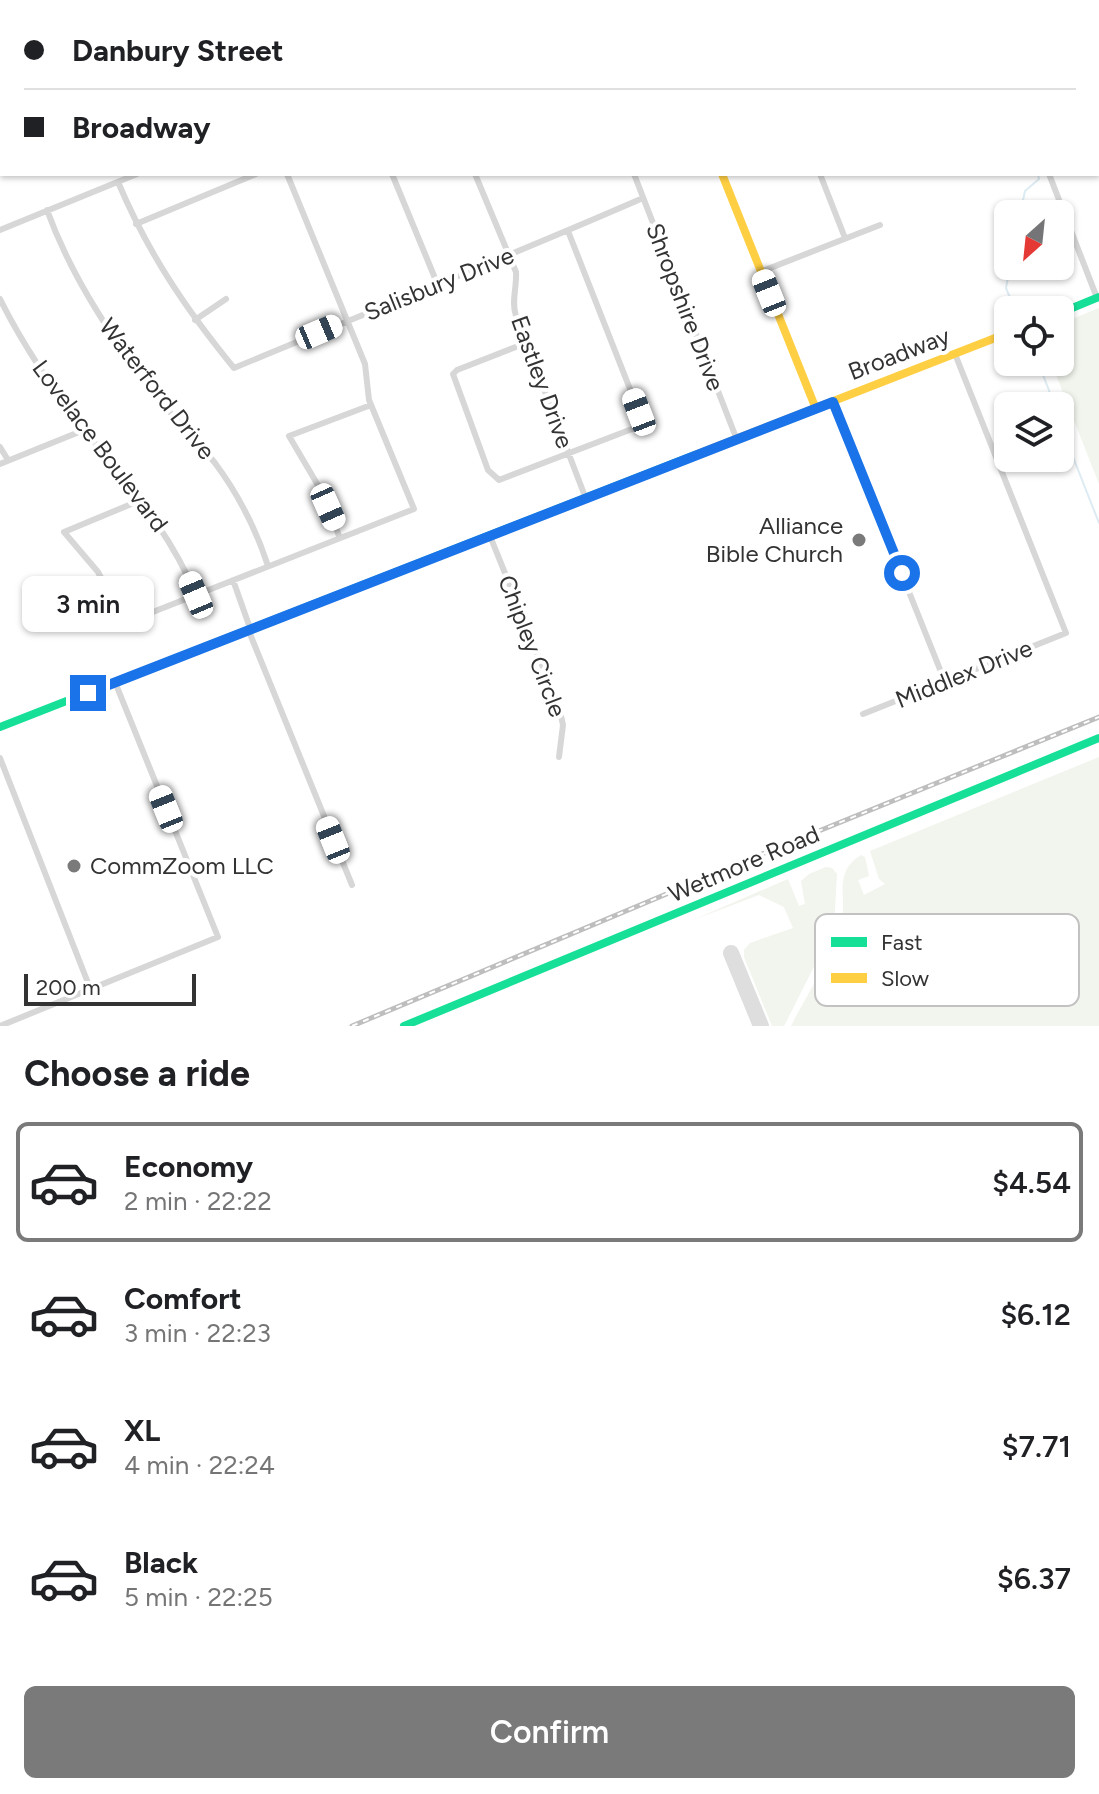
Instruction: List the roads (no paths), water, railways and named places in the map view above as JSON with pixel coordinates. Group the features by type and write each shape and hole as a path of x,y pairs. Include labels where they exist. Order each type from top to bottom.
{"main road":[{"path":"723,176 816,409"},
{"path":"1074,307 1098,298"},
{"name":"Broadway","path":"0,727 994,339"},
{"name":"Wetmore Road","path":"404,1026 1099,738"}],"street":[{"path":"0,230 132,176"},
{"path":"136,224 251,176"},
{"path":"141,500 64,532 98,572 125,623 414,509 371,405 365,364 288,176"},
{"path":"393,176 437,283"},
{"name":"Eastley Drive","path":"476,176 509,256 517,284 514,309 586,499"},
{"name":"Shropshire Drive","path":"635,176 737,440"},
{"path":"821,176 845,238"},
{"path":"1050,176 1098,298"},
{"path":"118,182 161,270 195,320 226,299"},
{"name":"Salisbury Drive","path":"195,320 234,368 643,198"},
{"name":"Waterford Drive","path":"47,210 86,294 114,339 160,401 214,463 237,496 268,566"},
{"path":"760,272 880,225"},
{"path":"526,343 453,374 488,470 499,480 632,429 638,422 639,417 568,231"},
{"name":"Lovelace Boulevard","path":"0,299 52,387 171,543 196,595"},
{"name":"Middlex Drive","path":"863,714 1066,633 955,354"},
{"path":"833,402 945,682"},
{"path":"340,538 319,487 289,436 371,405"},
{"path":"0,464 84,430"},
{"path":"0,447 8,460"},
{"name":"Chipley Circle","path":"490,536 559,707 563,725 559,757"},
{"path":"233,580 249,629 352,885"},
{"path":"0,1026 218,937 115,682"},
{"path":"0,758 90,988"}],"waterway":[{"path":"1023,200 1025,191 1039,179 1038,176"},
{"path":"1007,280 1009,296"},
{"path":"1043,376 1050,392"},
{"path":"1074,460 1099,523"}],"railway":[{"path":"352,1026 1099,717"}],"place":[{"name":"Alliance Bible Church","path":"859,540"},
{"name":"CommZoom LLC","path":"74,866"}]}
